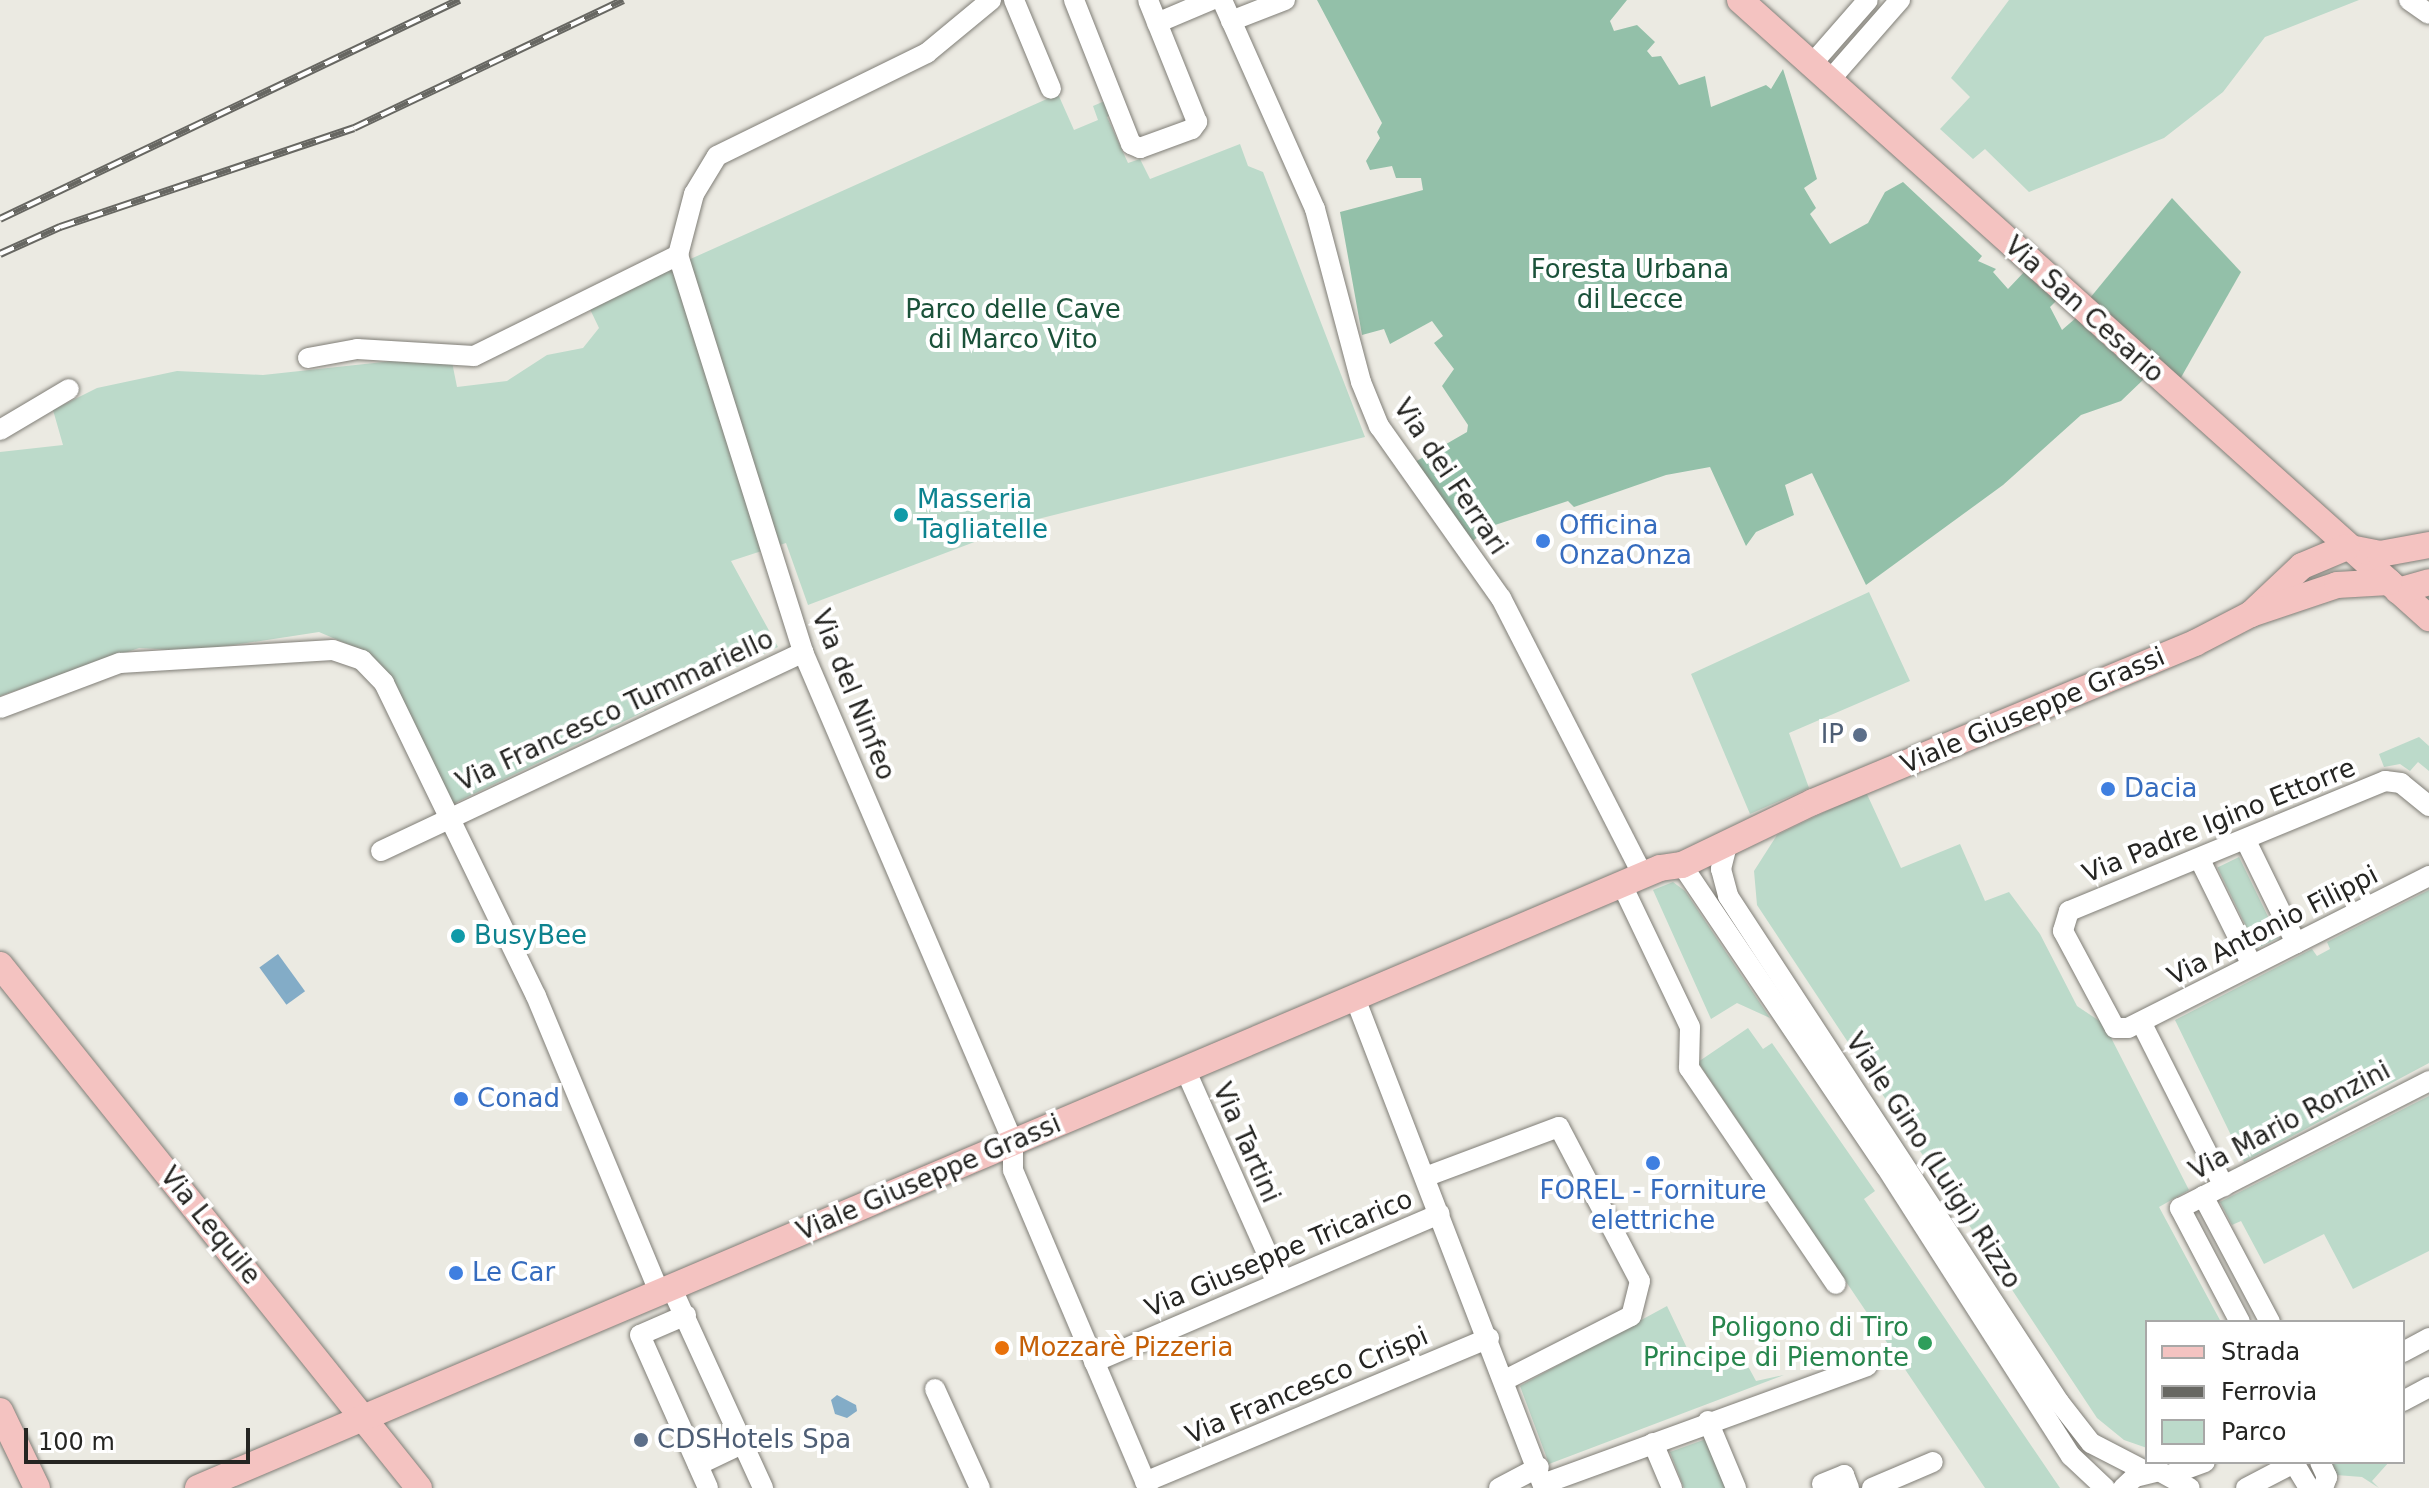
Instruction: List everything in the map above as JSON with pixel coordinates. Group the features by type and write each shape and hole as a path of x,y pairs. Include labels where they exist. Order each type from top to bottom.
{"main road":[{"name":"Via San Cesario","path":"1740,0 2429,618"},
{"path":"2337,585 2348,566 2347,547 2380,554 2428,545"},
{"path":"2393,586 2428,545"},
{"name":"Viale Giuseppe Grassi","path":"2251,614 2302,566 2347,547"},
{"name":"Viale Giuseppe Grassi","path":"198,1488 666,1292 1185,1069 1652,873 1727,845 1813,802 2140,667 2251,614 2337,585 2393,586 2429,582"},
{"name":"Viale Giuseppe Grassi","path":"1652,873 1671,858 1765,816 1813,802"},
{"name":"Via Lequile","path":"0,965 419,1488"},
{"path":"0,1411 37,1488"}],"street":[{"path":"308,358 357,349 474,356 678,255 694,194 717,156 927,53 991,0"},
{"path":"1014,0 1051,89"},
{"path":"1074,0 1131,144 1140,148 1192,129 1197,122 1148,0"},
{"path":"1157,23 1211,0"},
{"name":"Via dei Ferrari","path":"1222,0 1315,209 1361,382 1379,426 1501,598 1652,873"},
{"path":"1231,21 1285,0"},
{"path":"1820,73 1868,0"},
{"path":"1820,73 1900,0"},
{"path":"2409,0 2429,14"},
{"name":"Via del Ninfeo","path":"678,255 803,652 1013,1142 1013,1170 1147,1485"},
{"path":"0,430 69,389"},
{"name":"Via Francesco Tummariello","path":"0,708 120,663 333,650 362,660 384,683 449,818"},
{"name":"Via Francesco Tummariello","path":"381,851 803,652"},
{"name":"Via Padre Igino Ettorre","path":"2141,1022 2115,1028 2063,931 2069,911 2200,860 2385,781 2401,783 2429,806"},
{"path":"449,818 588,1113 666,1292 686,1315 763,1488"},
{"path":"2246,841 2296,943"},
{"name":"Viale Gino (Luigi) Rizzo","path":"1727,845 1721,869 1728,896 2059,1402 2091,1443 2147,1472 2172,1474"},
{"path":"2200,860 2252,965"},
{"path":"1652,873 1690,1027 1689,1068 1836,1284"},
{"name":"Viale Gino (Luigi) Rizzo","path":"1652,873 1886,1167 2071,1456 2105,1488"},
{"name":"Via Antonio Filippi","path":"2141,1022 2429,876"},
{"path":"1355,998 1542,1479"},
{"path":"2141,1022 2224,1186"},
{"name":"Via Tartini","path":"1185,1069 1280,1282"},
{"name":"Via Mario Ronzini","path":"2239,1320 2180,1208 2427,1077"},
{"path":"1425,1177 1559,1127 1640,1281 1631,1316 1505,1380"},
{"path":"2203,1196 2269,1320"},
{"name":"Via Giuseppe Tricarico","path":"1094,1362 1440,1214"},
{"path":"686,1315 640,1335 708,1488"},
{"name":"Via Francesco Crispi","path":"1147,1485 1489,1338"},
{"path":"2405,1351 2427,1344"},
{"path":"1499,1488 1542,1479 1653,1443 1867,1366"},
{"path":"2405,1400 2429,1387"},
{"path":"935,1389 980,1488"},
{"path":"1708,1421 1736,1488"},
{"path":"698,1465 744,1443"},
{"path":"1653,1443 1672,1488"},
{"path":"1872,1488 1933,1462"},
{"path":"2172,1474 2200,1464"},
{"path":"2246,1488 2291,1464"},
{"path":"2296,1464 2309,1488"},
{"path":"2321,1464 2327,1477 2323,1488"},
{"path":"2123,1488 2147,1472"},
{"path":"2172,1474 2190,1488"},
{"path":"1822,1484 1844,1475 1849,1488"}],"green space":[{"name":"Foresta Urbana di Lecce","path":"1317,0 1627,0 1610,21 1614,31 1637,25 1655,42 1647,51 1652,57 1661,56 1679,85 1705,76 1711,107 1766,85 1771,89 1783,69 1817,179 1804,188 1816,208 1810,214 1830,244 1868,223 1885,192 1903,182 1982,256 1978,261 1996,269 1993,272 2008,289 2025,271 2057,300 2050,307 2062,330 2077,317 2145,378 2121,401 2081,415 2003,485 1866,585 1812,473 1785,485 1794,515 1756,532 1746,546 1710,467 1666,475 1574,507 1568,501 1489,527 1473,541 1415,462 1467,432 1468,425 1442,386 1454,369 1434,343 1443,336 1432,321 1390,344 1384,329 1362,335 1340,212 1423,190 1421,178 1396,178 1392,166 1370,170 1366,161 1380,138 1377,132 1382,123"},
{"path":"2009,0 2359,0 2265,37 2223,92 2164,138 2029,192 1985,149 1973,159 1940,129 1970,97 1951,78"},
{"name":"Parco delle Cave di Marco Vito","path":"1058,94 1074,130 1098,120 1093,106 1107,100 1113,114 1107,117 1128,163 1140,159 1150,179 1240,144 1248,166 1263,172 1365,437 1030,521 808,605 786,543 731,561 778,647 451,805 366,652 319,632 194,651 139,648 0,696 0,452 63,445 53,410 97,388 177,371 263,375 411,359 452,362 457,387 507,381 547,355 583,348 599,328 588,305"},
{"path":"2172,198 2241,272 2179,381 2090,298"},
{"path":"1869,592 1910,681 1789,733 1809,788 1750,814 1691,674"},
{"path":"2419,737 2429,746 2429,771 2418,762 2410,771 2400,764 2384,767 2379,754"},
{"path":"1866,792 1901,868 1960,844 1985,901 2009,892 2040,934 2077,1006 2104,1024 2189,1190 2159,1207 2220,1320 2145,1320 2145,1447 2124,1440 2097,1418 1757,905 1754,871 1777,835"},
{"path":"2239,857 2278,938 2257,948 2217,868"},
{"path":"1673,882 1685,891 1770,1018 1737,1003 1711,1019 1653,890"},
{"path":"2429,890 2429,1063 2244,1162 2175,1020 2312,949 2317,956 2330,949 2327,942"},
{"name":"Poligono di Tiro Principe di Piemonte","path":"1748,1028 1763,1049 1772,1043 1875,1191 1864,1199 2060,1488 1985,1488 1698,1062"},
{"path":"2429,1096 2429,1251 2353,1289 2324,1234 2264,1264 2241,1221 2232,1225 2220,1202"},
{"path":"1667,1306 1695,1365 1743,1357 1756,1381 1784,1375 1549,1464 1520,1386"},
{"path":"1706,1439 1726,1488 1684,1488 1670,1452"},
{"path":"2333,1464 2387,1464 2372,1481 2379,1488 2362,1477 2336,1475"}],"water":[{"path":"278,954 305,991 286,1005 259,968"},
{"path":"837,1395 856,1405 857,1411 847,1418 835,1414 831,1400"}],"railway":[{"path":"0,219 459,0"},
{"path":"0,254 60,227 354,128 623,0"}],"place":[{"name":"Masseria Tagliatelle","path":"901,515"},
{"name":"Officina OnzaOnza","path":"1543,541"},
{"name":"IP","path":"1860,735"},
{"name":"Dacia","path":"2108,789"},
{"name":"BusyBee","path":"458,936"},
{"name":"Conad","path":"461,1099"},
{"name":"FOREL - Forniture elettriche","path":"1653,1163"},
{"name":"Le Car","path":"456,1273"},
{"name":"Poligono di Tiro Principe di Piemonte","path":"1925,1343"},
{"name":"Mozzarè Pizzeria","path":"1002,1348"},
{"name":"CDSHotels Spa","path":"641,1440"}]}
